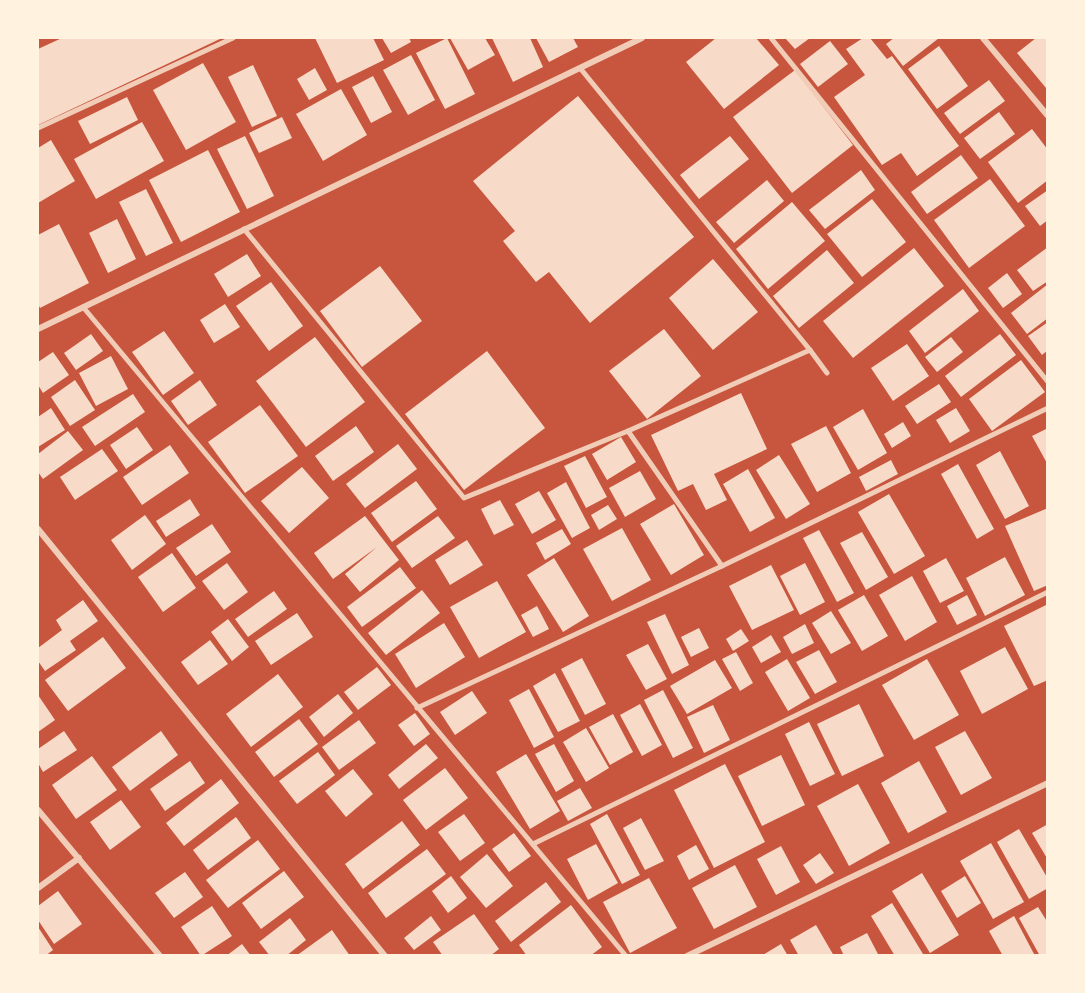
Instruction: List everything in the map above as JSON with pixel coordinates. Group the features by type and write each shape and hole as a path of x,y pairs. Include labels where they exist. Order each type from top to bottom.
{"street":[{"path":"38,128 233,38"},
{"path":"38,329 642,38"},
{"path":"771,38 1047,382"},
{"path":"983,38 1047,116"},
{"path":"580,68 827,373"},
{"path":"244,229 464,498 628,431 810,350"},
{"path":"83,307 626,956"},
{"path":"417,708 722,566 1047,408"},
{"path":"628,431 722,566"},
{"path":"38,529 385,956"},
{"path":"532,844 1047,592"},
{"path":"687,956 1047,783"},
{"path":"38,810 160,956"},
{"path":"38,888 79,858"}],"building":[{"path":"62,38 222,38 38,125 38,49"},
{"path":"315,38 373,38 384,60 337,83"},
{"path":"382,38 409,38 411,42 391,53"},
{"path":"447,38 475,94 445,109 416,53"},
{"path":"450,38 485,38 495,55 468,70"},
{"path":"492,38 530,38 543,67 513,82"},
{"path":"536,38 573,38 578,47 549,62"},
{"path":"716,38 756,38 779,65 724,109 686,62"},
{"path":"785,38 810,38 795,49"},
{"path":"863,38 870,38 887,59 892,56 959,146 917,176 901,153 882,165 834,97 865,75 846,49"},
{"path":"894,38 939,38 903,66 886,44"},
{"path":"1036,38 1048,38 1048,87 1046,88 1017,53"},
{"path":"830,41 848,64 818,87 800,64"},
{"path":"939,46 968,86 937,109 908,69"},
{"path":"411,55 435,100 408,115 383,70"},
{"path":"203,63 236,122 186,150 153,90"},
{"path":"253,65 277,116 252,127 228,77"},
{"path":"315,68 327,90 309,100 297,79"},
{"path":"795,70 853,145 792,193 733,117"},
{"path":"373,76 392,112 371,123 352,87"},
{"path":"989,80 1005,101 960,134 944,113"},
{"path":"341,89 367,135 323,161 296,114"},
{"path":"578,96 694,237 590,323 549,272 536,282 503,241 515,231 473,181"},
{"path":"127,97 138,120 90,144 78,121"},
{"path":"999,112 1015,134 980,159 964,138"},
{"path":"282,117 292,138 259,153 249,133"},
{"path":"142,122 164,161 96,199 74,159"},
{"path":"1032,129 1048,150 1048,180 1018,203 988,162"},
{"path":"245,136 274,196 247,209 217,149"},
{"path":"730,136 749,159 699,199 680,175"},
{"path":"51,140 75,181 38,203 38,148"},
{"path":"208,150 240,212 181,242 149,180"},
{"path":"961,155 978,178 927,214 911,192"},
{"path":"861,170 875,190 825,229 809,210"},
{"path":"990,179 1025,226 969,268 934,220"},
{"path":"767,180 784,201 734,243 716,222"},
{"path":"146,189 173,243 146,256 119,202"},
{"path":"1048,190 1048,220 1040,226 1025,206"},
{"path":"872,199 906,242 862,277 827,234"},
{"path":"792,202 825,241 768,289 736,249"},
{"path":"117,219 136,259 108,273 89,233"},
{"path":"59,224 89,283 40,308 38,304 38,235"},
{"path":"1048,247 1048,281 1033,291 1017,270"},
{"path":"914,248 944,286 853,358 823,321"},
{"path":"827,250 854,283 799,328 773,296"},
{"path":"247,254 261,276 228,297 214,274"},
{"path":"713,259 758,312 713,350 669,298"},
{"path":"380,266 422,321 362,367 320,311"},
{"path":"1007,273 1022,294 1003,308 988,288"},
{"path":"271,282 303,326 269,351 236,306"},
{"path":"1048,284 1048,318 1027,334 1011,313"},
{"path":"963,289 979,311 925,353 909,331"},
{"path":"225,304 240,327 214,343 200,320"},
{"path":"1048,322 1048,350 1042,355 1028,336"},
{"path":"664,329 701,376 647,419 609,371"},
{"path":"164,331 194,373 163,395 132,352"},
{"path":"91,334 103,351 76,370 64,353"},
{"path":"1000,334 1016,355 961,397 945,376"},
{"path":"315,337 365,402 306,447 256,381"},
{"path":"951,337 963,352 937,372 925,357"},
{"path":"907,344 929,376 893,401 871,368"},
{"path":"487,351 545,428 464,490 405,414"},
{"path":"53,352 69,375 43,393 38,385 38,362"},
{"path":"111,356 128,389 96,406 79,373"},
{"path":"1021,360 1045,392 992,431 969,399"},
{"path":"75,380 95,410 70,426 51,397"},
{"path":"200,380 217,405 188,425 171,401"},
{"path":"939,384 951,402 917,424 905,406"},
{"path":"741,393 767,449 714,474 727,500 706,510 693,484 678,491 651,435"},
{"path":"133,394 145,412 95,446 82,427"},
{"path":"260,405 298,456 245,493 208,442"},
{"path":"51,408 65,430 38,447 38,417"},
{"path":"956,408 970,431 950,443 936,420"},
{"path":"863,409 887,453 858,470 833,427"},
{"path":"903,422 911,436 892,448 884,434"},
{"path":"356,426 374,452 333,481 315,456"},
{"path":"826,426 851,473 817,492 791,444"},
{"path":"137,427 153,450 126,469 110,445"},
{"path":"1048,428 1048,465 1032,436"},
{"path":"68,431 83,450 43,479 38,472 38,454"},
{"path":"621,437 636,462 607,480 592,454"},
{"path":"398,444 417,469 365,508 346,484"},
{"path":"170,445 189,473 142,505 123,477"},
{"path":"102,449 118,471 75,500 60,477"},
{"path":"1000,451 1029,506 1005,519 976,465"},
{"path":"779,455 810,504 786,519 756,470"},
{"path":"585,456 607,497 586,508 564,466"},
{"path":"891,460 898,474 866,491 859,477"},
{"path":"958,464 994,529 977,539 941,474"},
{"path":"302,467 329,498 289,533 261,501"},
{"path":"748,469 775,518 750,532 723,484"},
{"path":"640,471 656,499 625,517 609,488"},
{"path":"416,481 437,509 392,542 371,513"},
{"path":"566,482 590,528 572,538 547,493"},
{"path":"539,491 556,520 532,534 515,504"},
{"path":"889,494 925,556 894,574 858,512"},
{"path":"190,499 200,515 166,537 156,521"},
{"path":"500,500 514,525 494,535 481,509"},
{"path":"674,504 704,555 671,575 640,524"},
{"path":"608,505 617,519 599,530 591,515"},
{"path":"1048,508 1048,585 1034,591 1005,526"},
{"path":"145,515 166,544 132,570 111,540"},
{"path":"365,516 399,560 360,592 345,574 377,547 333,579 314,553"},
{"path":"438,516 455,538 412,568 396,546"},
{"path":"212,524 231,552 196,576 176,548"},
{"path":"622,528 651,580 612,601 583,549"},
{"path":"562,529 571,544 545,560 536,543"},
{"path":"819,530 854,593 837,602 803,538"},
{"path":"862,532 888,577 866,590 840,543"},
{"path":"467,540 483,565 450,585 435,560"},
{"path":"172,553 196,588 163,612 138,577"},
{"path":"1005,557 1025,595 985,616 966,578"},
{"path":"554,558 589,616 563,632 527,575"},
{"path":"946,558 964,591 940,603 923,571"},
{"path":"227,563 248,592 224,610 202,581"},
{"path":"805,563 825,602 800,615 780,576"},
{"path":"771,565 794,610 752,630 729,586"},
{"path":"400,567 416,588 362,627 347,607"},
{"path":"912,576 937,622 905,641 879,595"},
{"path":"497,581 526,632 479,658 450,607"},
{"path":"422,590 440,613 386,655 368,633"},
{"path":"274,591 287,609 248,637 235,619"},
{"path":"864,595 888,636 862,651 838,610"},
{"path":"967,595 977,615 957,625 947,606"},
{"path":"83,600 98,621 70,641 76,650 45,671 38,661 38,648 62,630 56,620"},
{"path":"1048,604 1048,680 1034,686 1004,626"},
{"path":"537,606 549,629 533,637 521,615"},
{"path":"831,611 851,643 831,654 812,623"},
{"path":"297,613 313,637 271,665 255,641"},
{"path":"665,614 689,665 672,674 647,622"},
{"path":"228,619 249,647 232,661 211,632"},
{"path":"444,623 465,657 416,688 395,654"},
{"path":"805,624 814,643 792,654 783,637"},
{"path":"699,628 709,648 691,657 681,637"},
{"path":"741,629 749,641 733,651 726,639"},
{"path":"771,635 781,652 761,663 752,647"},
{"path":"103,637 126,668 68,711 45,680"},
{"path":"210,640 228,664 198,685 181,662"},
{"path":"648,644 667,679 646,690 626,655"},
{"path":"1005,647 1028,689 982,714 960,671"},
{"path":"819,650 837,682 815,694 796,662"},
{"path":"736,652 753,683 740,691 722,659"},
{"path":"582,658 606,704 585,715 561,669"},
{"path":"787,659 810,698 788,711 765,672"},
{"path":"927,659 959,715 914,740 882,685"},
{"path":"715,660 732,688 687,714 670,686"},
{"path":"377,667 391,685 358,710 344,692"},
{"path":"555,673 580,721 558,732 533,686"},
{"path":"278,674 303,707 251,747 226,714"},
{"path":"529,689 554,737 534,748 509,700"},
{"path":"663,690 693,748 673,758 644,700"},
{"path":"472,691 487,713 455,735 440,712"},
{"path":"338,694 353,713 324,737 309,717"},
{"path":"38,695 55,720 38,732"},
{"path":"640,704 662,745 642,756 620,715"},
{"path":"859,704 884,756 842,776 817,724"},
{"path":"713,705 730,740 704,753 687,717"},
{"path":"415,713 430,734 414,746 398,725"},
{"path":"613,714 633,752 610,765 589,727"},
{"path":"299,719 318,744 274,777 255,752"},
{"path":"359,720 376,743 339,770 322,747"},
{"path":"809,722 835,774 810,786 785,734"},
{"path":"586,728 609,768 586,782 563,742"},
{"path":"64,731 77,750 43,772 38,763 38,749"},
{"path":"161,731 178,755 130,791 112,767"},
{"path":"965,731 992,778 961,795 935,747"},
{"path":"426,744 438,758 399,789 388,775"},
{"path":"554,744 574,781 556,792 535,754"},
{"path":"318,752 335,775 297,804 279,781"},
{"path":"526,754 560,811 530,829 496,772"},
{"path":"781,755 805,805 762,826 738,776"},
{"path":"92,756 117,790 76,819 52,785"},
{"path":"190,761 205,783 165,811 150,789"},
{"path":"919,761 947,812 908,833 881,783"},
{"path":"725,764 765,842 714,868 674,790"},
{"path":"445,768 468,798 426,830 403,800"},
{"path":"353,769 373,794 346,817 325,791"},
{"path":"221,779 239,803 184,846 166,823"},
{"path":"858,784 890,843 849,866 817,806"},
{"path":"580,788 592,808 568,821 557,801"},
{"path":"121,800 141,827 110,850 90,822"},
{"path":"464,814 485,843 460,861 438,832"},
{"path":"607,814 640,875 622,884 590,824"},
{"path":"236,817 251,838 208,870 193,850"},
{"path":"641,818 664,861 645,870 623,828"},
{"path":"402,821 420,845 363,889 345,864"},
{"path":"1048,824 1048,860 1032,833"},
{"path":"1019,829 1048,879 1048,888 1029,899 997,842"},
{"path":"514,833 531,856 509,872 492,849"},
{"path":"258,840 280,869 228,908 206,880"},
{"path":"991,843 1024,902 993,919 960,861"},
{"path":"596,844 618,883 588,900 567,859"},
{"path":"696,845 709,869 689,880 677,856"},
{"path":"781,846 800,882 776,895 757,859"},
{"path":"427,849 446,874 386,918 368,893"},
{"path":"820,853 834,873 816,884 803,865"},
{"path":"487,854 513,886 486,908 460,877"},
{"path":"735,865 757,907 714,929 692,888"},
{"path":"284,871 304,897 261,929 242,903"},
{"path":"185,872 203,897 174,918 155,893"},
{"path":"922,873 959,935 930,953 892,891"},
{"path":"451,876 467,898 448,913 432,891"},
{"path":"965,876 981,903 957,918 941,891"},
{"path":"649,878 677,928 630,953 603,902"},
{"path":"546,882 561,902 511,942 495,921"},
{"path":"58,891 82,924 54,944 38,920 38,906"},
{"path":"892,903 923,954 920,956 895,956 871,916"},
{"path":"571,905 602,947 590,956 527,956 519,945"},
{"path":"212,906 232,936 201,956 181,927"},
{"path":"1038,907 1048,923 1048,956 1040,956 1019,918"},
{"path":"474,914 499,949 490,956 443,956 433,942"},
{"path":"431,916 441,930 414,950 404,938"},
{"path":"1014,916 1034,954 1031,956 1003,956 989,931"},
{"path":"290,918 306,940 286,956 270,956 259,942"},
{"path":"816,925 834,956 799,956 790,940"},
{"path":"38,927 53,950 45,956 38,956"},
{"path":"332,930 350,956 296,956"},
{"path":"867,933 879,956 844,956 840,947"},
{"path":"242,944 251,956 226,956"},
{"path":"781,944 788,956 761,956"}]}
